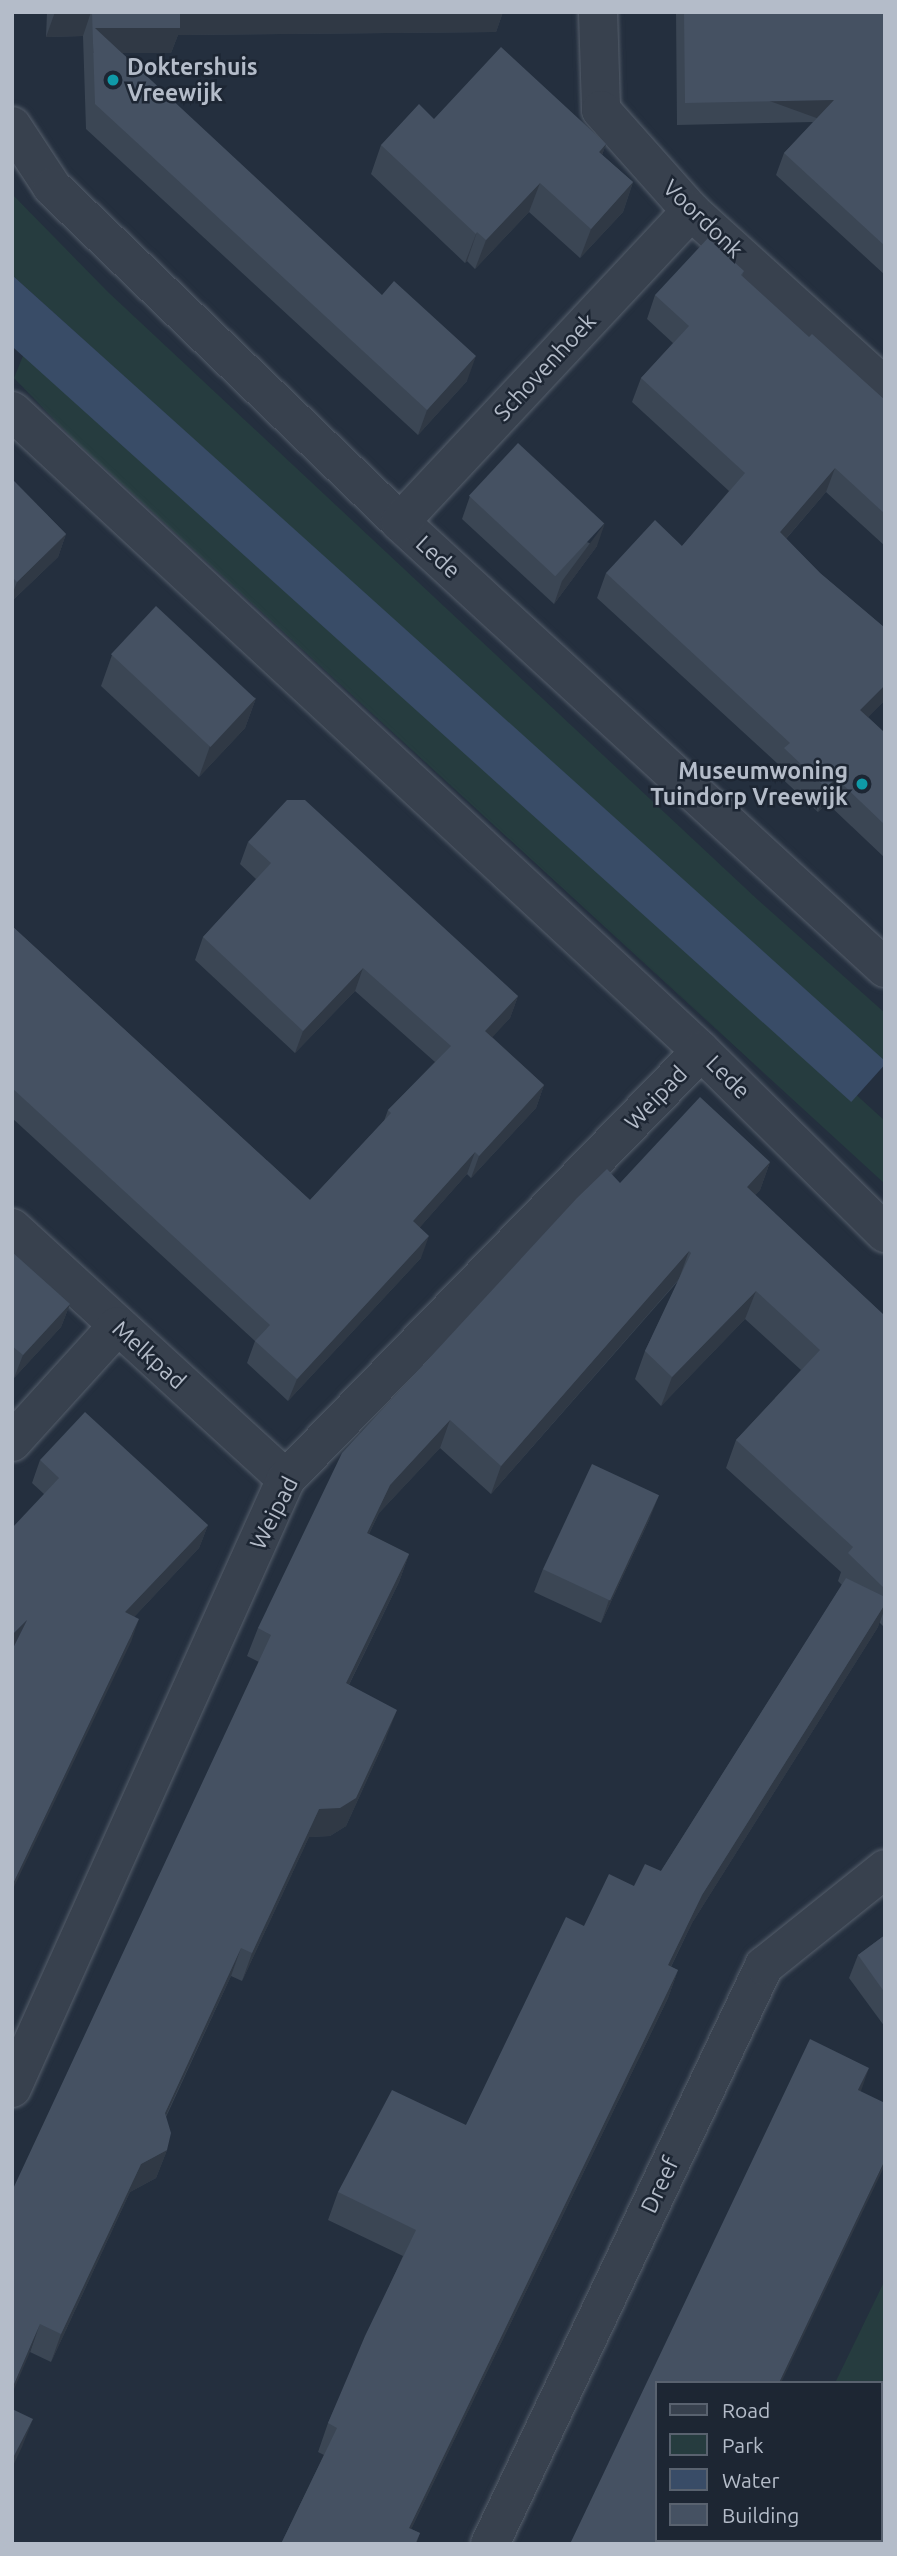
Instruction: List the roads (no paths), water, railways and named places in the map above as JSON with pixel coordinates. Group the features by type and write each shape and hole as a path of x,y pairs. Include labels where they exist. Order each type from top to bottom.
{"street":[{"name":"Voordonk","path":"598,12 601,110 691,211 885,387"},
{"name":"Lede","path":"12,126 52,187 400,522 885,968"},
{"name":"Schovenhoek","path":"400,522 691,211"},
{"name":"Lede","path":"12,411 702,1051 885,1233"},
{"name":"Weipad","path":"12,2088 286,1479 702,1051"},
{"name":"Melkpad","path":"12,1228 286,1479"},
{"path":"12,1442 117,1326"},
{"name":"Dreef","path":"489,2544 764,1966 885,1870"}],"water":[{"path":"12,275 885,1061 885,1064 851,1102 12,346"}],"place":[{"name":"Doktershuis Vreewijk","path":"113,80"},
{"name":"Museumwoning Tuindorp Vreewijk","path":"862,784"}]}
